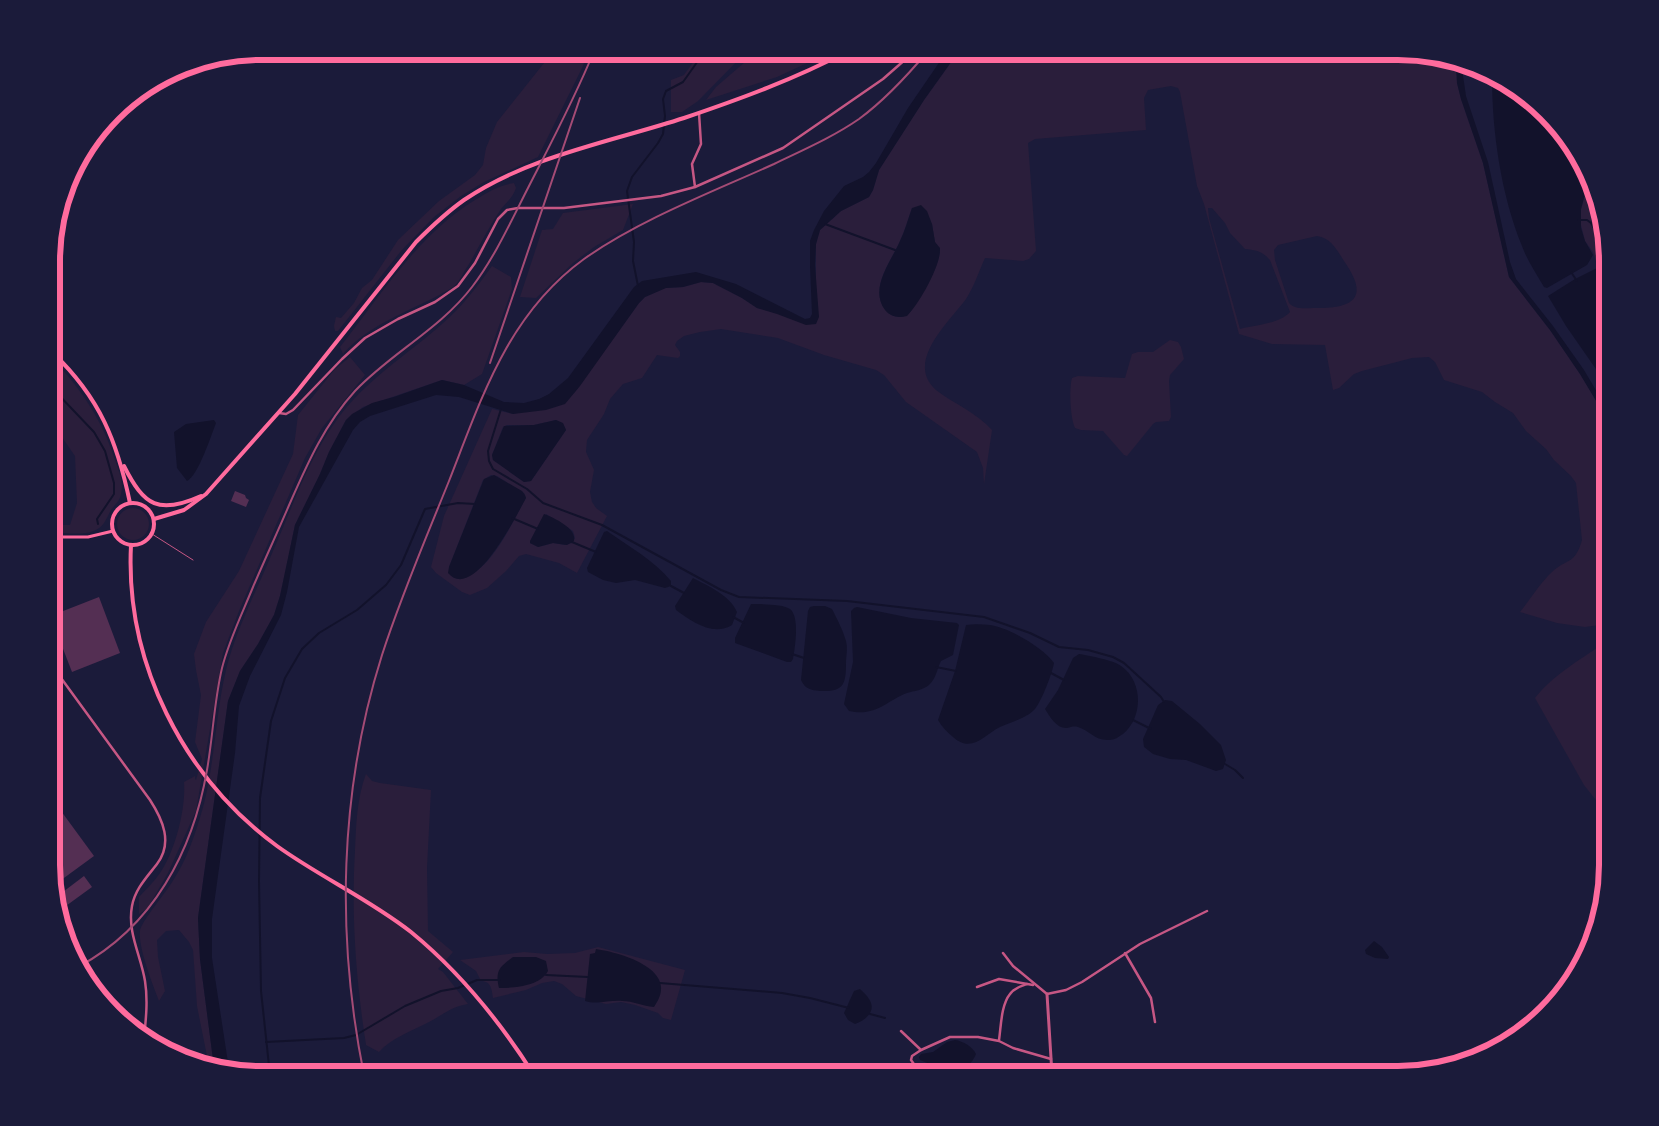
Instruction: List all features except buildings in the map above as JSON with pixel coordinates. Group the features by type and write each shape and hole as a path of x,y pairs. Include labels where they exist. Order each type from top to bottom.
{"main road":[{"path":"154,519 184,510 206,494 278,412 362,311 406,254 432,226 464,200 501,180 548,160 683,118 792,79 830,60"},
{"path":"60,361 93,401 136,488 142,495 153,502 175,506 206,494"},
{"path":"120,456 130,503"},
{"path":"130,503 143,505 150,511 154,519 154,529 145,542 131,546 120,541 113,531 112,522 114,514 122,506 130,503"},
{"path":"60,537 88,537 113,531"},
{"path":"131,546 131,593 140,643 159,699 196,765 231,807 254,828 302,863 371,904 410,932 462,978 514,1044 528,1066"}],"street":[{"path":"278,412 282,414 289,413 351,349 370,334 435,302 458,286 476,263 502,213 511,208 564,208 661,196 695,187 782,148 883,79 907,60"},
{"path":"695,187 692,164 701,144 699,112"},
{"path":"60,678 150,800 164,825 166,840 162,855 139,888 133,900 131,914 135,943 146,989 145,1029"},
{"path":"1047,994 1066,990 1082,982 1125,954 1207,911"},
{"path":"1003,953 1013,966 1047,994 1052,1066"},
{"path":"1125,954 1151,998 1155,1022"},
{"path":"977,987 999,979 1035,985"},
{"path":"999,1041 1005,1004 1009,995 1017,988 1027,984"},
{"path":"901,1031 922,1050"},
{"path":"915,1066 911,1060 912,1056 950,1037 958,1036 999,1041 1013,1048 1052,1058"}],"lane":[{"path":"152,534 193,560"}],"shaded area":[{"path":"546,60 585,60 538,157 484,182 461,196 434,217 401,251 338,331 335,331 336,317 341,318 354,303 362,288 372,280 398,240 439,201 475,175 483,165 486,148 497,122"},
{"path":"695,60 738,60 698,101 682,112 671,112 671,80 684,75"},
{"path":"749,60 814,60 777,77 706,100 716,87"},
{"path":"941,60 953,60 924,100 879,170 869,197 841,211 820,230 816,244 815,265 819,317 816,324 806,325 757,308 713,283 701,282 683,287 666,288 645,297 639,303 565,404 546,410 513,414 459,397 436,395 370,416 360,422 353,430 299,527 281,615 250,676 239,706 235,753 212,919 212,958 228,1063 213,1060 200,959 198,918 228,701 240,671 274,615 280,596 295,525 346,420 352,414 372,403 442,380 464,385 504,402 524,403 539,399 549,394 568,378 634,287 642,281 696,272 736,284 805,319 810,318 812,314 810,241 814,230 824,211 844,186 863,177 876,163 908,108"},
{"path":"953,60 1411,60 1456,69 1457,83 1461,99 1483,163 1509,277 1550,330 1599,406 1599,625 1585,627 1557,623 1520,612 1548,576 1576,554 1582,540 1576,483 1546,449 1526,431 1513,413 1482,392 1444,380 1435,362 1429,357 1412,358 1362,371 1354,374 1339,388 1333,390 1325,345 1272,344 1239,334 1204,204 1197,186 1180,92 1178,88 1171,86 1148,90 1144,98 1146,130 1035,139 1028,143 1036,251 1029,259 1023,261 985,258 966,299 933,342 927,355 925,367 927,379 936,390 979,418 992,430 984,484 983,468 977,452 906,402 884,375 876,370 824,355 778,338 721,329 700,332 684,336 677,341 675,345 680,352 678,358 657,355 642,378 623,384 610,399 604,414 587,440 586,452 594,470 590,492 592,502 596,508 607,516 577,573 559,563 526,554 519,556 487,588 470,595 462,592 436,573 431,567 444,516 492,409 513,414 574,393 639,303 645,297 665,288 683,287 701,282 713,283 757,308 816,323 816,244 820,230 841,211 869,197 879,170 924,100","holes":["912,208 932,224 935,242 940,253 935,269 911,311 905,316 899,317 891,315 883,306 879,290 884,273 900,241","1208,208 1212,208 1225,223 1230,233 1245,249 1259,252 1270,260 1290,312 1274,322 1240,329 1209,218","1317,236 1326,239 1336,249 1352,274 1356,284 1354,299 1348,303 1328,308 1300,308 1291,305 1275,260 1274,250 1278,245","556,420 563,424 566,430 531,481 524,482 493,460 492,455 503,427 507,425 534,425","491,475 497,476 524,493 526,498 506,535 488,561 477,571 466,577 454,578 449,567 483,480","546,514 573,531 575,538 572,543 565,545 553,543 538,547 530,543"]},
{"path":"1456,69 1462,71 1466,96 1488,162 1510,262 1516,279 1553,326 1584,370 1599,395 1599,406 1550,330 1509,277 1483,163 1457,83"},
{"path":"1492,84 1510,94 1540,119 1565,149 1586,190 1581,209 1581,228 1585,241 1593,255 1587,265 1547,288 1544,287 1526,256 1508,205 1499,162"},
{"path":"514,183 516,188 513,194 501,209 469,264 453,287 381,324 367,333 343,354 340,347 402,267 436,230 480,197 498,187"},
{"path":"1586,190 1595,222 1599,248 1598,268 1593,252 1585,241 1580,221"},
{"path":"633,204 623,230 594,247 573,263 536,298 520,297 542,230 553,229 563,213"},
{"path":"921,205 927,211 932,224 935,242 940,248 937,265 923,294 912,310 907,316 895,316 885,310 881,302 880,284 902,237 912,208"},
{"path":"492,266 511,277 512,289 482,374 464,385 442,380 363,407 346,420 295,525 280,596 274,615 240,671 228,701 198,918 200,959 213,1060 208,1058 197,1006 193,950 189,942 179,930 166,931 157,940 158,957 165,991 159,1001 141,947 140,931 144,921 178,873 196,831 208,786 222,689 235,640 301,484 317,452 336,421 359,393 456,311"},
{"path":"1599,267 1599,373 1548,296"},
{"path":"1170,340 1178,342 1184,359 1170,375 1171,417 1169,421 1153,424 1127,456 1103,431 1075,428 1070,403 1072,378 1078,376 1125,378 1132,354 1153,352"},
{"path":"350,357 365,375 322,428 305,458 239,611 223,653 196,811 168,873 147,909 139,914 139,897 160,873 175,842 183,805 184,782 195,776 196,780 202,759 195,742 201,695 194,654 206,622 239,571 293,454 298,415 335,369"},
{"path":"60,368 82,394 104,432 121,477 122,490 120,499 102,526 86,533 60,533 60,525 70,525 77,503 75,456 60,434"},
{"path":"214,420 216,423 204,455 195,472 187,481 177,468 174,432 186,424"},
{"path":"556,420 563,423 566,430 531,481 524,482 493,460 492,455 504,426 534,425"},
{"path":"494,475 522,491 526,498 504,537 482,567 470,576 458,579 448,573 449,567 484,479"},
{"path":"133,508 139,509 144,513 148,518 148,530 144,535 139,539 133,540 127,539 122,535 118,530 117,524 118,518 122,513 127,509"},
{"path":"544,514 559,521 568,528 574,536 574,541 567,545 553,543 538,547 530,543"},
{"path":"607,531 657,566 671,581 671,586 665,588 635,580 616,583 603,580 588,572 587,568 604,532"},
{"path":"693,578 724,596 734,606 737,612 732,625 717,629 702,626 676,610 675,606"},
{"path":"751,604 783,606 790,609 793,613 796,632 791,662 735,643 735,638"},
{"path":"825,606 832,609 846,641 844,682 842,686 834,690 820,691 811,689 806,687 801,680 808,611 810,607"},
{"path":"857,607 911,618 957,623 959,625 953,655 941,661 933,680 927,687 900,696 874,710 866,712 849,711 844,704 853,662 851,611"},
{"path":"966,625 990,625 1016,634 1042,651 1054,663 1044,693 1032,712 1000,727 978,741 966,744 953,737 938,720 955,671"},
{"path":"1599,646 1599,804 1584,785 1535,698 1551,681"},
{"path":"1079,654 1116,663 1132,677 1136,686 1138,707 1135,717 1123,734 1115,739 1100,739 1078,727 1060,727 1045,709 1058,690 1073,658"},
{"path":"1165,700 1172,701 1200,724 1221,745 1226,760 1223,769 1216,771 1186,760 1170,759 1153,754 1144,747 1143,739 1158,705"},
{"path":"366,774 372,781 380,783 431,790 427,868 428,931 453,952 438,969 443,972 468,1004 452,1009 402,1035 379,1052 366,1045 357,972 354,923 357,821 359,802"},
{"path":"1374,941 1382,947 1389,957 1388,959 1375,958 1366,954 1365,950"},
{"path":"598,947 685,970 671,1020 635,1005 621,1002 606,1004 576,996 562,984 554,981 493,998 489,984 481,981 476,971 460,960 524,952 547,954 575,953"},
{"path":"596,949 633,959 655,973 660,983 661,994 654,1007 626,1001 594,1003 585,1001 590,954 595,953"},
{"path":"513,957 536,957 546,961 548,971 533,983 519,987 499,988 499,970"},
{"path":"860,989 868,998 872,1007 869,1014 863,1020 855,1024 848,1020 844,1013 854,991"},
{"path":"955,1040 973,1049 976,1054 968,1066 935,1066 920,1060 921,1054 933,1052 947,1042"}],"waterway":[{"path":"638,286 633,261 634,242 627,191 632,177 663,134 665,116 663,99 666,91 683,82 699,60"},
{"path":"1578,220 1587,220 1597,232"},
{"path":"825,224 895,250"},
{"path":"1571,272 1577,281"},
{"path":"60,396 94,432 105,451 114,483 114,494 97,519 98,524"},
{"path":"501,409 488,451 489,461 493,469 527,489 543,503 602,525 721,590 739,597 847,601 984,617 1030,633 1059,647 1088,650 1113,657 1124,663 1164,702"},
{"path":"269,1066 261,991 260,798 271,721 285,678 302,649 319,633 357,610 386,585 401,565 425,509 458,503 475,504"},
{"path":"512,518 538,529"},
{"path":"572,542 596,552"},
{"path":"671,586 684,593"},
{"path":"733,617 744,623"},
{"path":"792,654 804,658"},
{"path":"936,667 956,671"},
{"path":"1051,673 1064,680"},
{"path":"1133,720 1151,729"},
{"path":"1225,764 1243,778"},
{"path":"546,975 588,977"},
{"path":"266,1042 344,1038 356,1035 405,1006 441,991 458,988 477,980 500,980"},
{"path":"660,983 782,993 849,1008"},
{"path":"870,1014 885,1018"}],"railway":[{"path":"86,962 105,950 128,931 165,884 180,857 201,800 219,681 228,647 262,566 318,444 344,404 355,391 369,377 445,316 472,287 502,239 554,137 590,60"},
{"path":"362,1066 349,970 346,917 346,864 357,758 368,706 382,655 397,611 473,419 500,359 535,305 558,281 584,259 652,219 774,164 839,132 869,112 887,96 920,60"},
{"path":"490,363 580,98"}]}
